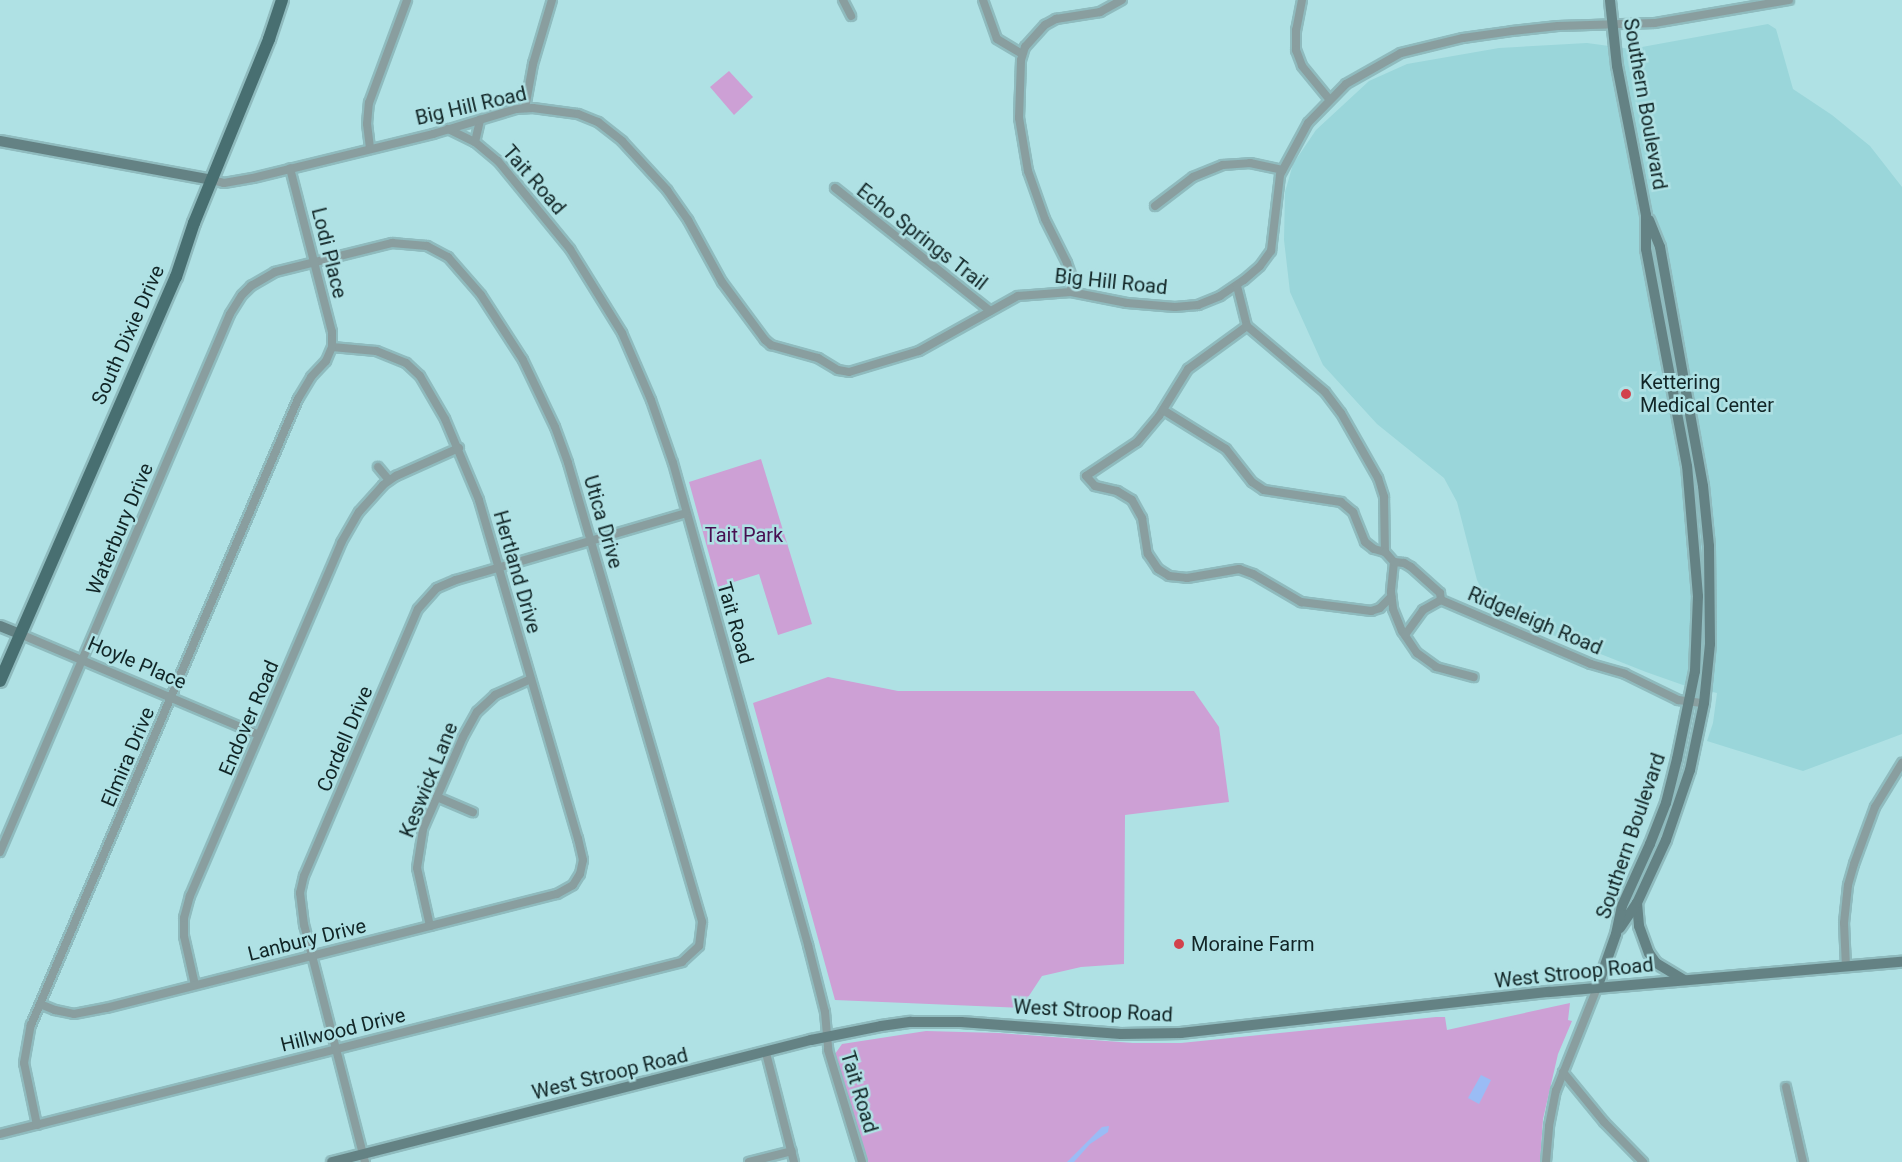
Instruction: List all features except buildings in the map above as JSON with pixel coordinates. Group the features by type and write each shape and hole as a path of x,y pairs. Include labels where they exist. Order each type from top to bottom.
{"main road":[{"name":"South Dixie Drive","path":"0,681 176,277 261,61 282,0"}],"street":[{"path":"370,148 367,124 369,103 407,0"},
{"path":"525,108 533,64 552,0"},
{"path":"843,0 851,16"},
{"path":"983,0 997,39 1022,54"},
{"path":"1071,292 1072,277 1045,219 1028,171 1018,107 1018,83 1022,54 1034,35 1053,21 1089,15 1122,0"},
{"path":"1302,0 1296,30 1296,50 1302,66 1329,99"},
{"name":"Southern Boulevard","path":"1546,1162 1552,1106 1563,1072 1597,988 1616,934 1622,906 1666,803 1695,671 1698,596 1691,499 1681,426 1646,249 1646,215 1617,66 1610,0"},
{"name":"Big Hill Road","path":"0,141 224,183 525,108 578,114 598,123 622,141 667,190 688,220 723,282 759,334 771,345 818,358 838,370 849,372 919,351 1018,296 1071,292 1127,303 1175,307 1208,301 1237,286 1260,266 1270,251 1282,170 1302,131 1329,99 1360,74 1401,53 1420,46 1558,26 1688,19 1789,0"},
{"name":"Tait Road","path":"475,142 480,120"},
{"name":"Tait Road","path":"448,129 475,142 498,161 539,208 570,249 622,333 651,400 686,513 808,945 825,1012 828,1050 862,1162"},
{"path":"1155,207 1193,177 1223,165 1250,164 1282,170"},
{"name":"Lodi Place","path":"290,168 332,333 332,347"},
{"name":"Echo Springs Trail","path":"835,188 990,311"},
{"name":"Southern Boulevard","path":"1616,934 1637,903 1666,840 1690,770 1704,704 1710,644 1711,597 1703,486 1660,247 1646,215"},
{"name":"Utica Drive","path":"315,263 406,242 427,246 439,251 458,266 506,331 539,392 568,463 702,921 702,937 693,954"},
{"name":"Waterbury Drive","path":"0,852 235,304 251,286 263,278 315,263"},
{"path":"1237,286 1247,326 1313,381 1341,413 1383,489 1385,552"},
{"path":"1247,326 1188,369 1163,410 1137,442 1086,476 1095,486 1117,491 1132,500 1142,518 1148,554 1163,573 1186,579 1239,569 1301,602 1371,611 1380,608 1391,597"},
{"name":"Hertland Drive","path":"332,347 376,351 406,363 420,376 432,394 459,448 479,500 578,839 583,860 578,879"},
{"name":"Elmira Drive","path":"37,1125 24,1063 27,1037 298,399 310,377 326,361 332,347"},
{"path":"1163,410 1226,449 1252,482 1264,490 1341,502 1353,512 1365,542 1374,549 1385,552 1394,562 1404,563 1411,567 1440,593 1441,600"},
{"name":"Endover Road","path":"195,985 186,949 184,918 190,896 351,523 389,480 459,448"},
{"path":"378,467 389,480"},
{"name":"Cordell Drive","path":"364,1158 312,956 300,903 301,885 418,609 429,594 446,584 686,513"},
{"path":"1394,562 1391,597 1395,617 1405,635 1426,661 1436,667 1474,677"},
{"name":"Ridgeleigh Road","path":"1405,635 1423,610 1441,600 1530,639 1690,702 1704,704"},
{"name":"Hoyle Place","path":"0,626 258,735"},
{"name":"Keswick Lane","path":"430,926 418,879 416,858 420,838 477,712 495,695 531,680"},
{"path":"1846,967 1844,923 1848,885 1875,807 1902,763"},
{"path":"437,797 473,812"},
{"name":"Lanbury Drive","path":"40,1004 64,1013 82,1013 557,894 578,879"},
{"path":"1637,903 1639,926 1648,953 1656,963 1684,980"},
{"name":"Hillwood Drive","path":"0,1134 682,962 693,954"},
{"name":"West Stroop Road","path":"332,1162 364,1158 827,1036 881,1026 936,1022 1120,1034 1180,1034 1597,988 1902,963"},
{"path":"766,1053 794,1162"},
{"path":"1563,1072 1612,1131 1643,1162"},
{"path":"1786,1087 1803,1162"},
{"path":"749,1162 792,1151"}],"shaded area":[{"name":"Kettering Medical Center","path":"1768,24 1776,29 1793,89 1832,115 1870,146 1902,187 1902,734 1803,771 1707,741 1713,723 1717,693 1683,685 1646,672 1499,614 1486,598 1477,580 1457,502 1444,478 1377,424 1323,365 1290,292 1284,240 1285,192 1293,164 1316,130 1369,81 1407,64 1499,48 1587,43 1631,49"},
{"path":"1481,1075 1491,1080 1479,1104 1468,1098"},
{"path":"1109,1126 1108,1132 1090,1144 1074,1162 1067,1162 1102,1127"}],"green space":[{"path":"729,71 753,97 734,115 710,87"},
{"name":"Tait Park","path":"761,459 812,624 778,635 759,574 718,587 689,482"},
{"path":"828,677 898,691 1194,691 1219,727 1229,802 1125,815 1124,964 1081,967 1042,976 1021,1008 835,1000 753,703"},
{"path":"1570,1003 1568,1020 1572,1021 1558,1054 1543,1119 1540,1162 865,1162 835,1054 842,1044 926,1031 999,1033 1133,1043 1181,1043 1436,1017 1445,1017 1447,1030"}],"place":[{"name":"Kettering Medical Center","path":"1626,394"},
{"name":"Moraine Farm","path":"1179,944"}]}
